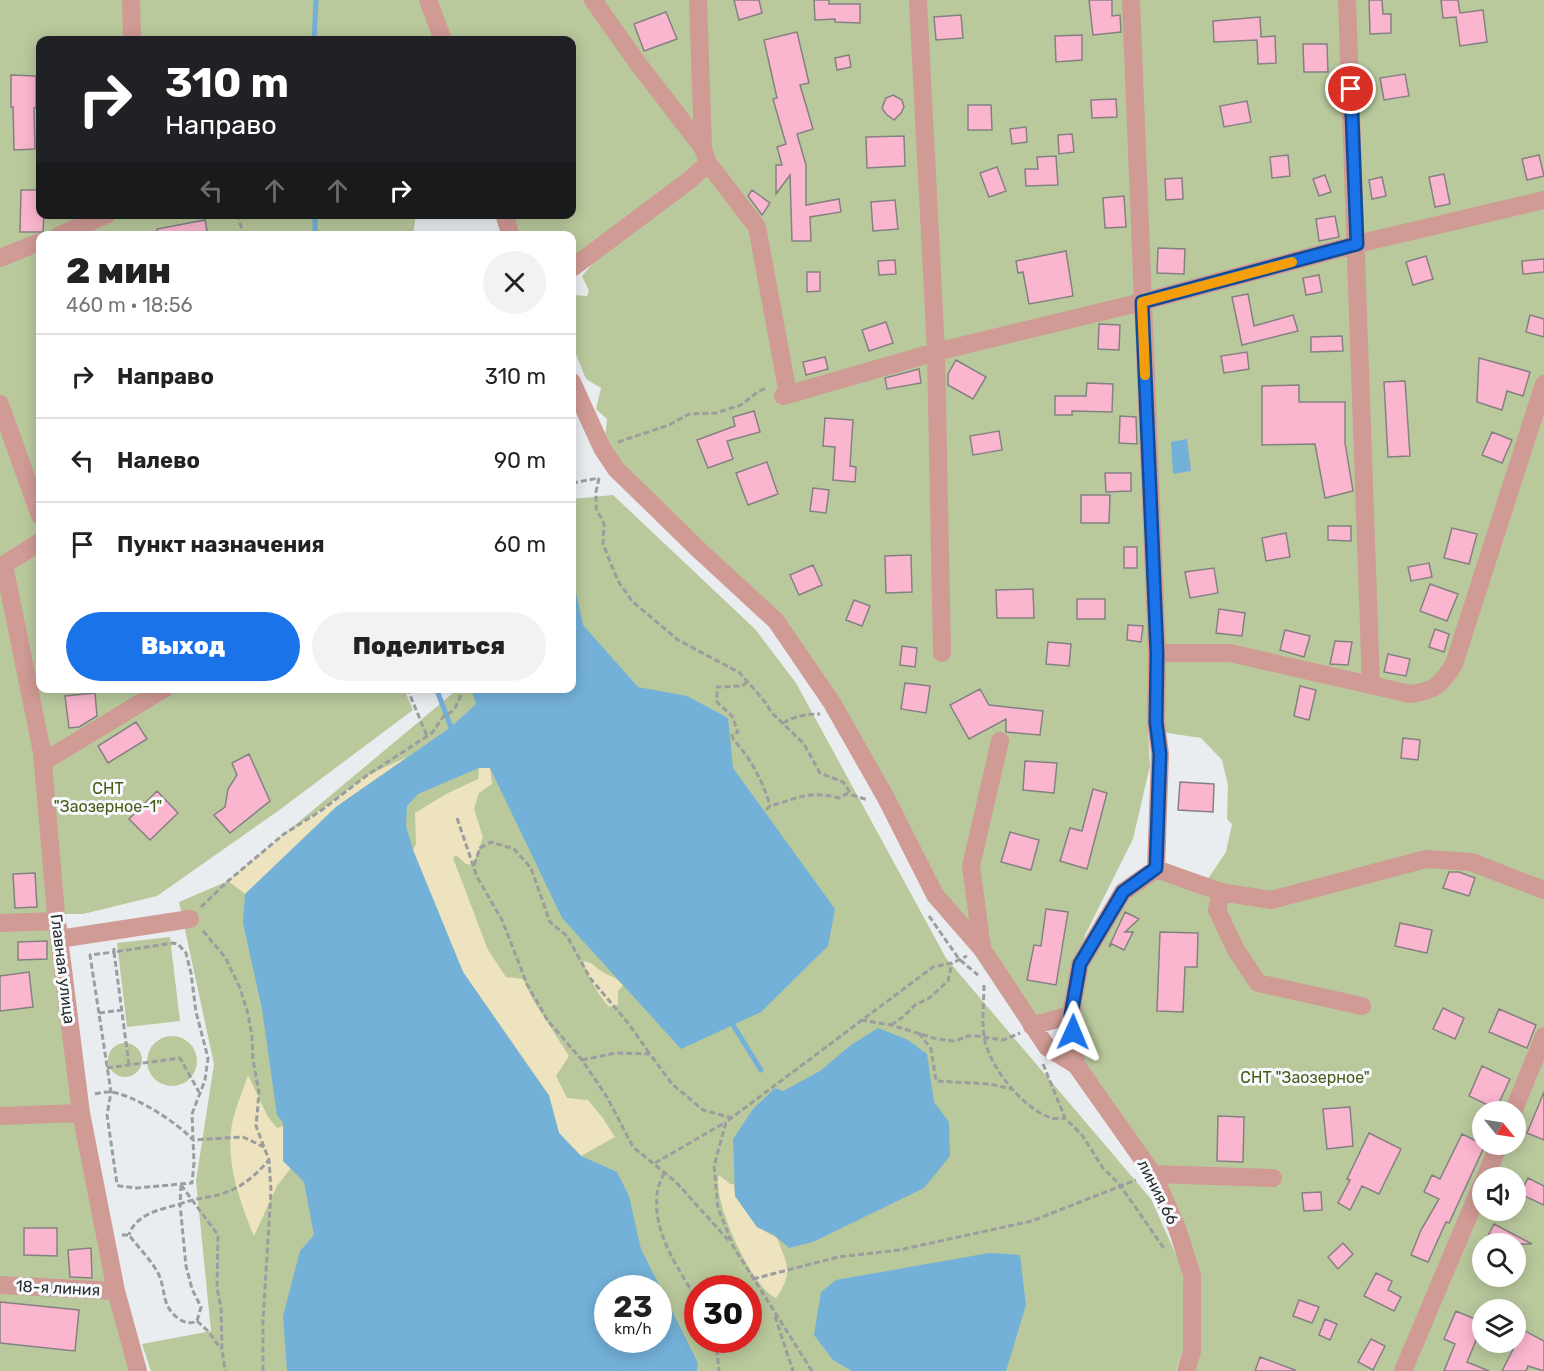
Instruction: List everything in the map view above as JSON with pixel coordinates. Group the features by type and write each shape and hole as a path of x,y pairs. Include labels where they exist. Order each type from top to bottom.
{"street":[{"path":"131,0 132,36"},
{"path":"428,0 441,36"},
{"path":"593,0 757,227 786,391 1142,302 1357,244 1544,200"},
{"path":"576,265 691,179 705,155 698,0"},
{"path":"918,0 936,352 942,653"},
{"path":"1131,0 1157,653 1156,722 1160,754 1156,868"},
{"path":"1347,0 1371,685"},
{"path":"69,231 97,219"},
{"path":"0,258 36,244"},
{"path":"1157,653 1230,653 1410,694 1429,692 1444,681 1454,664 1544,384"},
{"path":"576,391 602,448 616,469 700,552 776,621 832,703 886,798 934,895 982,949 1032,1026 1071,1015"},
{"path":"0,404 36,505"},
{"path":"2,566 36,545"},
{"name":"Главная улица","path":"2,566 43,762 56,921 79,1104 116,1291 138,1371"},
{"path":"43,762 157,693"},
{"path":"982,949 971,866 1000,741"},
{"path":"1156,868 1221,892 1271,900 1426,859 1471,861 1544,890"},
{"path":"1076,1065 1071,1015 1080,964 1123,892 1156,868"},
{"path":"1221,892 1217,910 1236,950 1258,983 1362,1006"},
{"path":"59,939 190,918"},
{"path":"0,923 56,921"},
{"name":"линия 66","path":"1032,1026 1047,1047 1076,1065 1153,1174 1177,1228 1192,1275 1192,1351 1186,1371"},
{"path":"1517,1101 1544,1036"},
{"path":"0,1116 79,1104"},
{"path":"1153,1174 1273,1178"},
{"path":"1403,1371 1472,1208"},
{"name":"18-я линия","path":"0,1285 116,1291"}],"path":[{"path":"602,448 669,425 689,414 716,413 741,405 759,391 786,391"},
{"path":"576,482 599,478 616,469"},
{"path":"599,478 596,508 604,524 603,544 618,581 632,601 678,640 730,667 747,681 772,713 804,744 820,773 843,782 852,795 870,801"},
{"path":"747,681 742,686 717,687 717,702 732,716 738,732 732,735 733,739 744,750 754,767 764,787 768,808 809,794 839,798 850,792"},
{"path":"409,693 427,736"},
{"path":"263,1371 263,1321 271,1191 268,1160 256,1126 259,1092 253,1060 252,1037 240,988 225,957 212,939 190,918 228,881 284,834 432,733 443,717 454,710 462,693"},
{"path":"783,723 805,714 821,714"},
{"path":"457,818 477,877 502,920 527,984 548,1021 582,1060 607,1097 633,1147 675,1181 733,1246"},
{"path":"474,866 480,848 491,842 514,849 531,868 550,922 567,936 590,978 628,1023 672,1084 703,1110 732,1118"},
{"path":"111,932 129,1065"},
{"path":"173,943 178,944 186,953 196,1012 208,1058 205,1080 192,1114 194,1140 192,1182 137,1188 118,1186 107,1115 111,1092 99,1013 90,955 173,943"},
{"path":"654,1163 732,1118 933,967 952,963 982,949"},
{"path":"891,1025 916,1004 928,999 948,981 952,963"},
{"path":"984,980 982,1017 984,1037 997,1070 1031,1106 1052,1118 1065,1118"},
{"path":"99,1013 122,1010"},
{"path":"861,1020 891,1025 937,1039 955,1041 968,1036 1003,1040 1032,1026"},
{"path":"919,1033 931,1049 936,1082 990,1084 1013,1089"},
{"path":"582,1060 616,1053 650,1054"},
{"path":"107,1068 180,1058 200,1093"},
{"path":"79,1104 111,1092 138,1102 182,1128 194,1140 243,1137 264,1147"},
{"path":"726,1122 714,1166 718,1208 733,1246 751,1275"},
{"path":"129,1235 136,1222 143,1217 240,1186 254,1177 268,1160"},
{"path":"664,1172 657,1196 659,1228 684,1279"},
{"path":"762,1277 838,1257 899,1250 1032,1221 1153,1174"},
{"path":"181,1185 218,1235 217,1280 225,1371"},
{"path":"181,1185 180,1204 186,1266 192,1288 201,1306 197,1321"},
{"path":"105,1236 129,1235"},
{"path":"129,1235 158,1274 166,1304 172,1313 183,1322 197,1321"},
{"path":"762,1293 812,1371"},
{"path":"774,1311 793,1371"},
{"path":"197,1321 222,1349"},
{"path":"717,1353 719,1371"}],"green space":[{"name":"СНТ \"Заозерное-1\"","path":"0,0 430,0 442,36 36,36 36,219 415,219 414,231 36,231 36,693 406,693 413,710 278,811 157,896 83,914 56,914 77,1091 138,1371 0,1371"},
{"name":"СНТ \"Заозерное\"","path":"437,0 1544,0 1544,1371 1186,1371 1192,1351 1177,1228 1076,1065 1080,964 1123,892 1156,869 1203,886 1226,852 1232,824 1227,819 1228,785 1222,760 1201,738 1148,730 1150,766 1133,839 1085,935 1068,1016 1029,1023 954,919 776,621 621,475 605,439 607,419 596,409 601,388 586,379 576,354 576,295 587,296 589,291 582,276 599,256 576,257 576,231 519,231 514,219 576,219 576,36 449,36"},
{"path":"613,495 755,629 796,683 946,958 1151,1199 1182,1268 1187,1338 1176,1371 151,1371 142,1344 211,1331 196,1181 214,1064 179,902 228,881 453,693 576,693 576,499"},
{"path":"170,937 180,1021 127,1027 117,943"},
{"path":"172,1036 181,1038 192,1047 197,1061 195,1070 186,1081 172,1086 163,1084 152,1075 147,1061 149,1052 158,1041"},
{"path":"125,1043 137,1048 142,1060 137,1072 125,1077 113,1072 108,1060 113,1048"}],"sand":[{"path":"407,757 336,807 245,894 228,881 284,834 366,776"},
{"path":"479,768 490,768 492,784 479,793 474,809 483,837 473,865 466,864 456,855 453,858 488,950 506,977 523,979 533,1000 569,1056 556,1076 567,1098 588,1100 615,1137 581,1156 559,1133 549,1095 463,972 413,850 416,844 415,813 446,794 478,779"},
{"path":"583,961 617,979 623,985 618,991 618,1005 609,1007 605,1002 591,980"},
{"path":"248,1075 268,1117 277,1128 283,1126 283,1161 291,1168 277,1186 254,1236 234,1179 230,1149 233,1119"},
{"path":"719,1175 730,1184 734,1184 735,1196 757,1227 777,1238 786,1262 787,1274 776,1298 762,1286 762,1275 754,1275 746,1262 727,1222 718,1187"}],"water":[{"path":"1187,439 1191,471 1173,474 1171,442"},
{"path":"576,593 583,625 638,687 687,696 728,718 733,768 835,909 828,946 761,1012 681,1049 562,918 490,768 479,768 418,794 407,806 406,826 413,850 463,972 549,1096 559,1133 581,1156 617,1172 629,1196 641,1249 654,1275 594,1275 594,1353 672,1353 672,1311 684,1335 684,1353 693,1353 698,1363 697,1371 287,1371 283,1316 300,1251 314,1235 304,1182 283,1161 283,1123 277,1115 262,1009 243,923 245,894 336,807 451,727 476,704 472,693 576,693"},
{"path":"878,1028 908,1040 927,1054 934,1102 949,1122 950,1156 924,1188 813,1242 789,1248 774,1235 757,1227 735,1196 733,1139 753,1109 775,1088 783,1091 820,1071 851,1045"},
{"path":"989,1253 1020,1255 1026,1305 1006,1371 852,1371 833,1360 814,1335 821,1292 836,1280"}],"building":[{"path":"734,0 759,0 762,13 739,20"},
{"path":"814,0 829,0 829,4 860,4 860,23 835,22 835,19 815,20"},
{"path":"1089,0 1112,0 1112,16 1120,15 1121,32 1093,35"},
{"path":"1369,0 1382,0 1383,14 1391,14 1391,33 1370,34"},
{"path":"1441,0 1458,0 1460,13 1483,10 1487,42 1460,46 1456,17 1443,18"},
{"path":"666,12 677,39 644,51 634,24"},
{"path":"961,15 963,38 936,40 934,17"},
{"path":"1260,17 1261,37 1275,36 1276,63 1258,64 1257,40 1214,42 1213,21"},
{"path":"797,32 809,83 800,85 813,129 797,134 806,165 806,205 839,199 841,212 810,217 811,241 792,241 790,175 776,194 776,165 782,165 777,147 786,144 773,99 777,98 764,40"},
{"path":"1082,35 1082,60 1056,62 1055,36"},
{"path":"1303,44 1327,44 1328,72 1304,72"},
{"path":"849,55 851,67 837,70 835,58"},
{"path":"1405,74 1409,96 1384,100 1380,78"},
{"path":"11,75 36,76 35,149 14,150"},
{"path":"893,95 902,100 904,107 894,120 882,108 886,98"},
{"path":"1116,99 1117,117 1092,118 1091,100"},
{"path":"1247,101 1251,122 1224,127 1220,106"},
{"path":"968,105 991,105 992,130 968,130"},
{"path":"1026,127 1027,142 1012,144 1010,129"},
{"path":"1072,134 1074,152 1059,154 1058,135"},
{"path":"904,136 905,166 867,168 866,137"},
{"path":"1288,155 1290,176 1272,178 1270,157"},
{"path":"1539,155 1544,176 1527,180 1522,159"},
{"path":"1056,156 1058,185 1026,186 1025,169 1038,169 1037,157"},
{"path":"997,167 1006,191 989,197 980,173"},
{"path":"1444,174 1450,204 1435,207 1429,177"},
{"path":"1325,175 1331,192 1319,196 1313,179"},
{"path":"1382,177 1386,196 1372,199 1369,180"},
{"path":"1182,178 1183,199 1166,200 1165,179"},
{"path":"21,190 36,190 36,219 44,219 43,231 20,232"},
{"path":"752,190 770,203 762,215 748,196"},
{"path":"1124,196 1126,227 1105,228 1103,198"},
{"path":"895,200 898,229 873,231 871,202"},
{"path":"1335,216 1339,237 1319,241 1316,219"},
{"path":"205,220 207,231 157,231 157,229"},
{"path":"1158,248 1185,249 1184,274 1157,273"},
{"path":"1066,251 1073,296 1029,304 1023,272 1018,273 1016,261"},
{"path":"1426,256 1433,279 1413,285 1406,262"},
{"path":"1544,259 1544,272 1523,274 1522,261"},
{"path":"895,260 896,274 879,275 878,261"},
{"path":"807,272 820,272 820,291 807,292"},
{"path":"1319,275 1322,292 1306,295 1303,278"},
{"path":"1248,294 1254,326 1293,315 1298,331 1242,345 1232,297"},
{"path":"1530,315 1544,319 1544,337 1526,332"},
{"path":"886,322 893,343 869,351 862,330"},
{"path":"1099,324 1120,325 1119,350 1098,349"},
{"path":"1342,336 1343,351 1311,352 1311,337"},
{"path":"1247,352 1249,369 1224,373 1221,356"},
{"path":"825,357 828,369 806,375 803,362"},
{"path":"1479,358 1530,372 1523,396 1507,391 1502,410 1477,402"},
{"path":"956,360 986,377 973,399 948,385 948,374"},
{"path":"919,369 921,383 887,389 885,378"},
{"path":"1405,381 1410,456 1388,457 1384,382"},
{"path":"1087,383 1113,384 1112,412 1072,411 1072,415 1055,415 1055,396 1086,396"},
{"path":"1299,385 1299,402 1345,402 1345,443 1353,491 1325,498 1315,444 1262,445 1262,386"},
{"path":"754,411 760,432 727,441 733,459 708,468 697,440 735,426 733,417"},
{"path":"1120,416 1136,417 1137,444 1119,443"},
{"path":"825,418 853,420 850,466 856,467 855,482 833,480 835,447 823,446"},
{"path":"999,431 1002,450 973,455 970,436"},
{"path":"1492,432 1512,440 1502,463 1482,455"},
{"path":"767,462 778,494 748,505 736,473"},
{"path":"1105,473 1131,473 1131,491 1106,492"},
{"path":"813,488 829,490 826,513 810,511"},
{"path":"1081,495 1110,495 1109,523 1081,523"},
{"path":"1328,526 1351,526 1351,541 1328,540"},
{"path":"1452,528 1477,534 1469,564 1444,558"},
{"path":"1286,533 1290,557 1266,561 1262,538"},
{"path":"1124,547 1137,547 1137,568 1124,568"},
{"path":"911,555 912,592 886,593 885,556"},
{"path":"1429,563 1432,577 1411,581 1408,567"},
{"path":"813,565 822,585 799,595 790,575"},
{"path":"1214,568 1218,593 1190,598 1185,572"},
{"path":"1430,584 1458,594 1447,621 1420,611"},
{"path":"1033,589 1034,618 997,618 996,590"},
{"path":"1077,599 1105,599 1105,619 1077,619"},
{"path":"854,600 870,606 862,626 846,620"},
{"path":"1219,609 1245,613 1242,636 1216,633"},
{"path":"1128,625 1143,626 1141,642 1127,640"},
{"path":"1435,629 1449,634 1444,652 1429,647"},
{"path":"1285,630 1310,636 1304,657 1280,650"},
{"path":"1335,641 1352,642 1348,665 1330,664"},
{"path":"1048,642 1071,644 1069,666 1046,664"},
{"path":"902,646 917,648 915,667 900,665"},
{"path":"1388,654 1410,659 1406,676 1384,672"},
{"path":"905,683 930,686 926,713 901,709"},
{"path":"1300,686 1316,690 1309,720 1294,716"},
{"path":"980,689 989,705 1043,711 1040,735 1006,732 1006,719 969,739 950,705"},
{"path":"95,693 97,716 79,727 69,728 65,696"},
{"path":"136,722 147,739 108,763 98,746"},
{"path":"1403,738 1420,740 1418,760 1401,758"},
{"path":"249,754 270,801 230,833 214,815 225,807 228,789 237,775 232,763"},
{"path":"1025,761 1057,763 1054,793 1023,790"},
{"path":"1180,782 1214,784 1213,812 1178,810"},
{"path":"1093,789 1107,793 1087,869 1060,861 1070,828 1082,831"},
{"path":"157,791 178,813 150,840 129,819"},
{"path":"1010,832 1039,840 1031,870 1001,862"},
{"path":"1449,872 1459,872 1475,878 1469,896 1443,888"},
{"path":"35,873 37,907 15,908 13,874"},
{"path":"1046,909 1068,912 1056,985 1027,980 1034,945 1041,946"},
{"path":"1125,912 1139,919 1125,932 1133,932 1124,950 1112,944 1109,947"},
{"path":"1400,923 1432,930 1427,953 1395,946"},
{"path":"1160,932 1198,933 1197,967 1185,967 1183,1012 1157,1011"},
{"path":"47,941 47,959 18,960 18,942"},
{"path":"29,972 33,1007 0,1011 0,976"},
{"path":"1443,1008 1464,1018 1455,1039 1433,1029"},
{"path":"1499,1009 1536,1025 1527,1048 1489,1032"},
{"path":"1482,1066 1510,1079 1500,1101 1479,1101 1469,1096"},
{"path":"1544,1092 1544,1140 1527,1133"},
{"path":"1350,1107 1353,1146 1327,1149 1323,1109"},
{"path":"1218,1116 1244,1117 1243,1162 1217,1161"},
{"path":"1369,1133 1401,1149 1379,1194 1362,1186 1350,1210 1338,1203"},
{"path":"1462,1134 1472,1139 1472,1155 1480,1155 1475,1167 1472,1167 1472,1173 1449,1223 1446,1222 1428,1262 1411,1255 1421,1230 1439,1199 1424,1192 1432,1175 1440,1179"},
{"path":"1528,1178 1544,1186 1544,1205 1526,1197"},
{"path":"1321,1192 1322,1210 1304,1211 1302,1193"},
{"path":"1494,1224 1511,1233 1490,1233"},
{"path":"24,1228 57,1228 57,1256 24,1255"},
{"path":"1343,1243 1353,1254 1338,1269 1328,1257"},
{"path":"91,1248 92,1278 70,1277 68,1250"},
{"path":"1376,1273 1392,1281 1388,1290 1401,1297 1394,1311 1364,1296"},
{"path":"1299,1300 1319,1307 1312,1323 1293,1316"},
{"path":"0,1302 79,1310 75,1351 0,1343"},
{"path":"1456,1311 1472,1318 1472,1350 1467,1362 1489,1371 1444,1371 1455,1344 1444,1339"},
{"path":"1325,1319 1337,1324 1330,1340 1319,1335"},
{"path":"1526,1332 1544,1341 1544,1371 1528,1366 1526,1371 1502,1371 1511,1353 1526,1353"},
{"path":"1371,1339 1385,1346 1373,1370 1358,1362"},
{"path":"1260,1357 1295,1370 1255,1371"}],"waterway":[{"path":"314,36 316,0"},
{"path":"315,219 315,231"},
{"path":"438,693 451,727"},
{"path":"733,1025 761,1070"}],"slow traffic":[{"path":"1145,375 1142,302 1292,262"}],"route":[{"path":"1073,1032 1071,1015 1080,964 1123,892 1156,868 1160,754 1156,722 1157,653 1142,302 1357,244 1351,89"}]}
